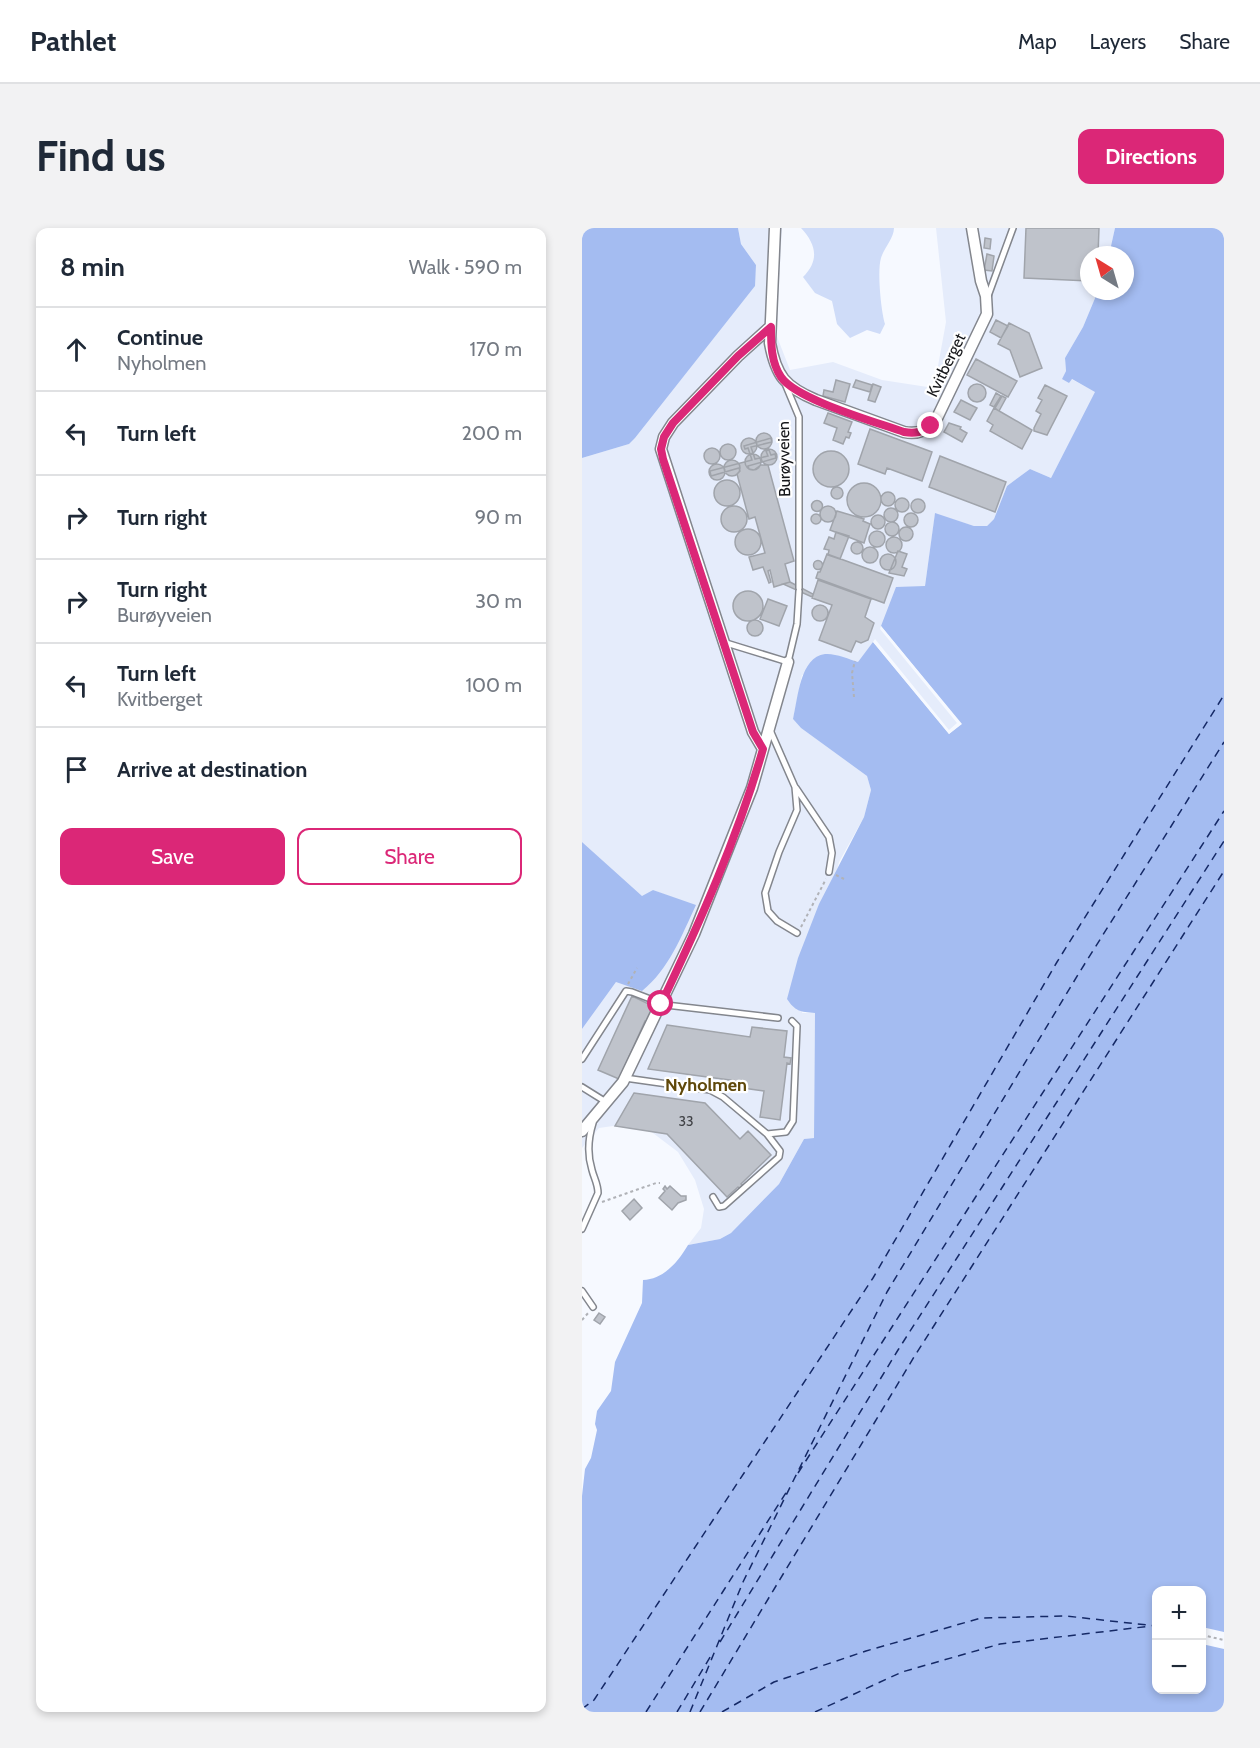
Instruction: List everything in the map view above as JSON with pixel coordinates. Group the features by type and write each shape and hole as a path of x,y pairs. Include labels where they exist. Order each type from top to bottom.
{"street":[{"name":"Burøyveien","path":"775,228 771,327 773,360 783,379"},
{"name":"Kvitberget","path":"783,379 804,395 904,432 914,434 923,432 931,426 987,314 972,228"},
{"path":"763,749 753,732 661,449 664,437 673,423 738,356 771,327"},
{"name":"Burøyveien","path":"769,729 788,662"},
{"path":"582,1131 625,1078 694,934 752,788 769,729"}],"lane":[{"path":"986,300 1013,228"},
{"name":"Burøyveien","path":"783,379 799,417 799,590 797,624 788,662"},
{"path":"723,642 788,662"},
{"path":"769,729 795,787 829,837 832,853 829,872"},
{"path":"795,787 797,810 765,893 768,911 777,921 797,933"},
{"path":"582,1059 626,992 632,992 661,1004 778,1018"},
{"path":"767,1134 786,1132 793,1122 797,1026 792,1021"},
{"path":"625,1078 710,1090 723,1097 767,1134 780,1151 779,1157 724,1206 719,1207 713,1197"},
{"path":"582,1087 607,1102"},
{"path":"582,1229 598,1193 589,1161 588,1139 596,1116"},
{"path":"582,1291 593,1307"}],"path":[{"path":"854,697 852,673 855,661"},
{"path":"797,933 829,872"},
{"path":"627,986 637,968"},
{"path":"593,1201 611,1200 656,1183 660,1184"},
{"path":"1206,1636 1224,1640"}],"shaded area":[{"path":"738,228 782,228 776,334 790,370 833,362 882,380 934,388 946,322 936,228 1115,228 1111,246 1080,246 1080,300 1094,300 1083,327 1065,358 1066,371 1062,379 1071,379 1096,392 1051,478 1030,469 1007,486 994,519 987,526 974,526 935,514 925,586 962,724 949,734 858,662 802,675 793,719 801,728 867,776 871,790 864,817 839,862 802,1013 815,1013 814,1138 804,1139 779,1184 731,1233 720,1239 688,1245 701,1228 704,1209 695,1180 678,1152 649,1130 613,1126 599,1128 582,1148 582,1029 616,982 695,906 653,890 642,897 582,842 582,458 629,444 754,287 756,265 741,244"},
{"path":"801,228 894,228 880,264 880,291 885,324 880,334 867,330 850,338 837,324 832,301 815,293 803,277 812,264 814,252 810,240"}],"water":[{"path":"582,228 738,228 741,244 756,265 755,286 635,438 629,444 582,458"},
{"path":"1115,228 1224,228 1224,1712 582,1712 582,1496 585,1469 591,1458 597,1430 595,1424 597,1411 611,1391 615,1362 642,1303 643,1280 664,1273 680,1258 688,1245 720,1239 731,1233 779,1184 804,1139 814,1138 815,1013 798,1010 787,999 798,958 819,904 864,817 871,790 867,776 801,728 793,719 801,680 810,662 817,657 833,654 858,662 873,642 949,734 961,724 881,626 896,587 925,586 935,513 974,526 987,526 994,519 1007,486 1030,469 1051,478 1095,392 1072,379 1069,383 1062,379 1066,371 1065,358 1083,327 1094,300 1134,300 1134,246 1111,246"},
{"path":"582,842 642,896 653,890 696,905 674,952 660,973 642,991 616,982 582,1029"}],"pier":[{"path":"881,626 962,724 949,734 873,642 875,639 949,730 957,723 880,629"},
{"path":"1206,1628 1224,1632 1224,1649 1206,1645"}],"building":[{"path":"1026,228 1099,228 1098,246 1080,246 1080,281 1024,278"},
{"path":"985,238 991,239 990,249 984,248"},
{"path":"987,254 994,256 992,271 984,270"},
{"path":"996,320 1008,326 1001,338 990,332"},
{"path":"1009,323 1029,333 1042,368 1020,377 1010,350 998,344"},
{"path":"976,359 1017,381 1008,397 967,375"},
{"path":"836,380 850,384 845,402 823,396 824,390 833,392"},
{"path":"856,380 872,385 870,392 853,387"},
{"path":"873,384 881,387 875,402 868,400"},
{"path":"973,384 981,384 986,389 984,400 973,402 968,397 968,389"},
{"path":"1045,385 1067,396 1047,435 1034,431 1041,414 1036,411 1042,400 1038,398"},
{"path":"996,393 1001,396 994,407 990,405"},
{"path":"1002,396 1006,398 999,411 995,408"},
{"path":"961,400 977,408 970,420 954,412"},
{"path":"994,408 1032,430 1022,449 990,431 993,425 987,421"},
{"path":"828,413 852,422 848,432 851,433 849,438 846,437 843,444 833,440 837,428 824,423"},
{"path":"949,423 961,427 960,429 967,433 962,442 944,432"},
{"path":"870,429 932,452 922,481 887,468 885,474 858,464"},
{"path":"764,433 772,441 764,449 756,441"},
{"path":"749,438 757,446 749,454 741,446"},
{"path":"771,438 772,442 751,447 755,459 768,456 766,451 769,450 771,455 775,454 776,458 748,466 749,469 754,470 761,465 768,465 794,561 785,564 790,582 774,587 770,570 768,571 771,582 769,583 763,567 753,570 749,557 765,553 755,517 749,519 737,474 740,471 739,468 711,476 710,471 752,460 748,448 745,449 744,446"},
{"path":"728,444 734,446 736,452 734,458 728,460 722,458 720,452 722,446"},
{"path":"712,448 720,456 712,464 704,456"},
{"path":"769,449 777,457 769,465 761,457"},
{"path":"831,451 843,457 849,469 843,481 831,487 819,481 813,469 819,457"},
{"path":"753,454 759,456 761,462 759,468 753,470 747,468 745,462 747,456"},
{"path":"940,456 1006,482 995,512 929,487"},
{"path":"732,460 740,468 732,476 724,468"},
{"path":"717,464 725,472 717,480 709,472"},
{"path":"727,480 736,484 740,493 736,502 727,506 718,502 714,493 718,484"},
{"path":"864,483 876,488 881,500 876,512 864,517 852,512 847,500 852,488"},
{"path":"839,487 843,493 839,499 835,499 831,491"},
{"path":"885,492 891,492 895,499 891,506 885,506 881,502 881,496"},
{"path":"899,498 905,498 909,505 905,512 899,512 895,508 895,502"},
{"path":"915,499 921,499 925,506 921,513 915,513 911,509 911,503"},
{"path":"817,501 821,502 821,510 817,511 813,510 812,506 813,502"},
{"path":"734,506 743,510 747,519 743,528 734,532 725,528 721,519 725,510"},
{"path":"825,506 831,506 836,514 834,520 825,522 820,517 820,511"},
{"path":"888,508 894,508 898,515 894,522 888,522 884,518 884,512"},
{"path":"837,511 864,519 863,521 870,524 864,543 830,530"},
{"path":"911,513 916,515 918,520 916,525 911,527 906,525 904,520 906,515"},
{"path":"816,514 820,515 820,523 816,524 812,523 811,519 812,515"},
{"path":"878,515 883,517 885,522 883,527 878,529 873,527 871,522 873,517"},
{"path":"889,522 895,522 899,529 895,536 889,536 885,532 885,526"},
{"path":"903,527 909,527 913,534 909,541 903,541 899,537 899,531"},
{"path":"748,529 757,533 761,542 757,551 748,555 739,551 735,542 739,533"},
{"path":"874,531 880,531 885,539 883,545 874,547 869,542 869,536"},
{"path":"836,532 849,536 840,559 828,555 829,550 824,549 829,537 834,539"},
{"path":"891,537 897,537 902,545 900,551 891,553 886,548 886,542"},
{"path":"857,542 863,548 857,554 851,548"},
{"path":"867,547 873,547 878,555 876,561 867,563 862,558 862,552"},
{"path":"898,551 907,554 902,567 907,569 904,576 889,573"},
{"path":"827,554 893,578 884,603 816,578"},
{"path":"885,554 891,554 896,562 894,568 885,570 880,565 880,559"},
{"path":"818,561 822,565 818,569 814,565"},
{"path":"818,580 871,599 865,617 874,623 868,640 861,643 856,641 851,652 819,640 832,605 812,598"},
{"path":"790,582 813,594 812,597 783,584"},
{"path":"748,591 759,595 763,606 759,617 748,621 737,617 733,606 737,595"},
{"path":"768,599 787,606 779,626 760,619"},
{"path":"817,605 823,605 828,613 826,619 817,621 812,616 812,610"},
{"path":"755,620 763,628 755,636 747,628"},
{"path":"632,996 655,1007 648,1023 645,1021 619,1079 598,1070"},
{"path":"667,1025 750,1037 752,1027 787,1031 784,1057 791,1058 790,1064 787,1063 780,1120 760,1117 764,1091 743,1088 744,1082 648,1069"},
{"path":"634,1093 705,1103 740,1139 748,1131 771,1155 741,1184 745,1187 741,1190 738,1187 727,1197 667,1134 615,1126"},
{"path":"665,1186 667,1189 670,1186 681,1196 686,1196 686,1200 678,1203 672,1210 659,1198 665,1191 663,1189"},
{"path":"634,1199 642,1208 630,1220 622,1211"},
{"path":"599,1313 605,1317 600,1324 594,1320"}],"ferry route":[{"path":"582,1709 594,1700 873,1278 1057,962 1224,695"},
{"path":"690,1712 743,1582 887,1292 1079,973 1224,742"},
{"path":"798,1473 1224,811"},
{"path":"720,1642 898,1350 1224,841"},
{"path":"700,1712 914,1357 1224,871"},
{"path":"646,1712 789,1488"},
{"path":"722,1712 774,1682 866,1651 981,1618 1066,1616 1152,1626"},
{"path":"815,1712 902,1672 1000,1644 1151,1626"},
{"path":"677,1712 712,1654"}],"district":[{"name":"Nyholmen","path":"706,1085"}],"route":[{"path":"661,1004 694,934 752,788 763,749 753,732 663,459 661,449 664,437 673,423 738,356 771,327 773,360 783,379 804,395 904,432 914,434 923,432 931,426"}]}
